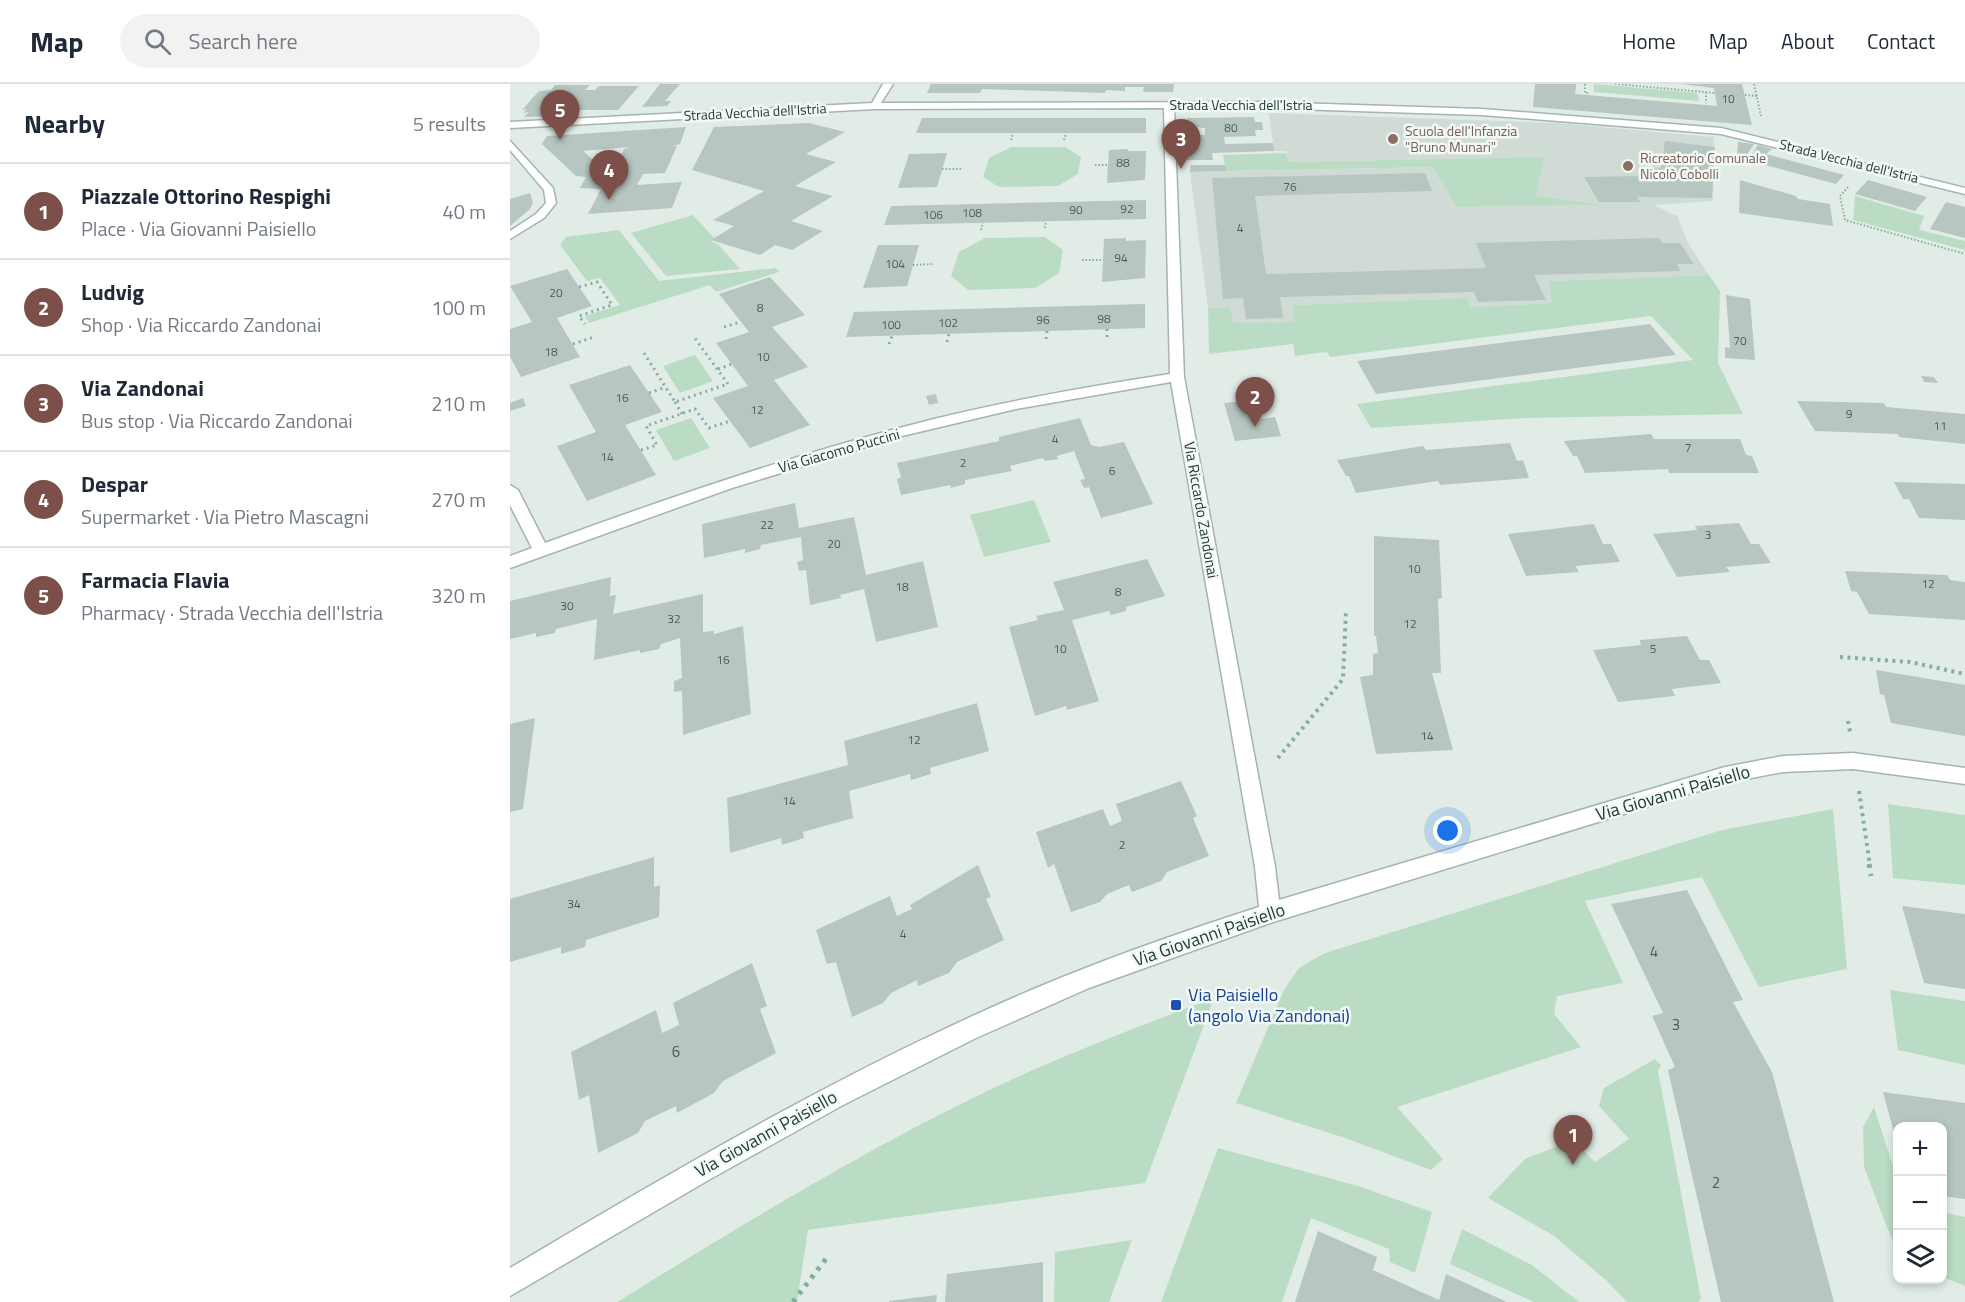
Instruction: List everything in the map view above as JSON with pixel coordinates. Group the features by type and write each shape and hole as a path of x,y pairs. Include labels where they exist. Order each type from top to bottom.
{"street":[{"path":"875,106 888,84"},
{"name":"Via Riccardo Zandonai","path":"1169,105 1177,377 1242,736 1270,912"},
{"name":"Strada Vecchia dell'Istria","path":"510,125 875,106 1365,107 1601,119 1728,132 1965,191"},
{"path":"510,144 549,190 551,203 540,216 510,236"},
{"name":"Via Giacomo Puccini","path":"510,562 859,443 1000,409 1177,377"},
{"path":"510,490 541,551"},
{"name":"Via Giovanni Paisiello","path":"510,1283 650,1198 826,1099 1038,999 1160,951 1270,912 1725,775 1783,764 1853,761 1965,776"}],"path":[{"path":"1614,84 1715,93"},
{"path":"1754,84 1761,118"},
{"path":"1745,95 1756,96"},
{"path":"1064,140 1066,133"},
{"path":"1011,140 1013,134"},
{"path":"1095,165 1108,165"},
{"path":"1867,166 1840,196 1845,220 1965,254"},
{"path":"942,170 963,169"},
{"path":"1045,228 1046,221"},
{"path":"981,230 983,223"},
{"path":"1083,260 1103,260"},
{"path":"913,265 933,264"},
{"path":"579,287 597,282 612,305 579,316 585,324"},
{"path":"724,327 741,322"},
{"path":"1107,329 1107,337"},
{"path":"1046,339 1047,331"},
{"path":"947,342 949,334"},
{"path":"889,344 892,336"},
{"path":"573,344 594,337"},
{"path":"675,402 728,384 694,337"},
{"path":"644,354 682,414"},
{"path":"718,369 732,364"},
{"path":"650,393 666,387"},
{"path":"641,450 657,444 646,426 695,409 709,428 729,421"},
{"path":"1277,760 1343,679 1346,611"},
{"path":"1840,657 1910,662 1965,674"},
{"path":"1858,788 1871,876"},
{"path":"793,1302 828,1256"}],"shaded area":[{"path":"1269,113 1556,123 1714,137 1713,201 1654,205 1677,216 1689,245 1709,275 1549,281 1553,303 1471,307 1468,298 1293,305 1296,322 1232,323 1229,307 1208,308 1190,172 1433,167 1457,207 1597,205 1534,196 1545,157 1289,162 1286,151 1274,151"}],"green space":[{"path":"1594,84 1697,93 1699,101 1594,92"},
{"path":"1011,147 1065,147 1081,157 1078,174 1058,186 999,187 983,177 989,158"},
{"path":"1286,153 1289,162 1545,157 1535,196 1603,205 1457,207 1432,167 1226,171 1223,155"},
{"path":"1855,196 1924,216 1919,230 1965,241 1965,250 1853,220"},
{"path":"693,215 714,238 711,241 718,244 740,269 666,276 631,233"},
{"path":"619,230 659,281 776,268 779,272 716,292 710,285 589,323 585,316 620,305 600,278 587,281 560,245 566,237"},
{"path":"1045,237 1063,250 1059,273 1035,288 968,290 951,276 959,252 985,238"},
{"path":"1709,275 1720,291 1718,363 1743,414 1525,418 1371,428 1357,404 1693,360 1651,316 1330,357 1327,352 1295,356 1293,344 1209,354 1208,308 1230,307 1233,323 1295,322 1292,305 1468,298 1471,307 1552,303 1549,281"},
{"path":"695,355 713,381 680,393 663,366"},
{"path":"691,418 710,448 674,461 656,430"},
{"path":"1034,500 1051,542 984,557 970,515"},
{"path":"1888,804 1965,815 1965,885 1893,878"},
{"path":"1833,809 1847,969 1759,987 1702,877 1585,901 1623,983 1557,996 1554,1014 1581,1047 1397,1107 1443,1159 1431,1170 1345,1138 1236,1103 1284,990 1299,968 1325,953 1722,830"},
{"path":"1890,990 1965,1001 1965,1065 1898,1050"},
{"path":"1214,998 1145,1183 808,1230 797,1302 617,1302 795,1194 932,1118 1066,1056"},
{"path":"1655,1059 1661,1065 1658,1071 1701,1299 1698,1302 1627,1302 1606,1280 1554,1236 1488,1198 1525,1159 1573,1140 1595,1162 1629,1139 1599,1106 1604,1088"},
{"path":"1874,1107 1893,1166 1893,1243 1864,1167 1863,1127"},
{"path":"1218,1148 1358,1186 1432,1212 1415,1273 1390,1262 1389,1249 1311,1218 1282,1302 1161,1302"},
{"path":"1947,1213 1965,1217 1965,1286 1947,1279"},
{"path":"1462,1229 1532,1265 1579,1302 1534,1302 1450,1264"},
{"path":"1132,1240 1109,1302 1054,1302 1055,1252"}],"building":[{"path":"660,84 680,84 665,101 671,101 667,106 642,107"},
{"path":"931,84 1174,84 1173,92 1143,92 1144,87 1125,87 1125,91 1106,90 1105,93 982,89 980,93 927,93"},
{"path":"1535,84 1576,84 1575,94 1717,106 1714,88 1681,84 1742,84 1752,125 1533,107"},
{"path":"555,85 590,85 585,90 595,90 599,86 639,86 618,110 568,110 561,116 524,117 529,112 523,113 527,109 522,110 539,91 551,90"},
{"path":"1254,117 1255,122 1262,122 1263,130 1255,130 1256,136 1224,137 1225,144 1273,143 1274,151 1212,153 1213,160 1187,160 1188,135 1205,135 1205,128 1187,126 1187,118"},
{"path":"922,118 1146,118 1146,133 916,133"},
{"path":"809,123 845,132 806,154 836,162 795,186 833,196 791,221 823,231 792,250 775,245 760,255 711,240 734,226 713,220 764,191 692,170 714,127"},
{"path":"686,127 680,144 672,146 677,146 665,173 643,174 637,185 682,182 672,208 588,214 601,189 580,188 586,177 576,176 542,144 547,136","holes":["629,147 624,149 614,169 597,170 600,166 583,151"]},
{"path":"1665,141 1715,147 1712,198 1637,197 1640,202 1599,202 1584,177 1645,176 1646,170 1661,168"},
{"path":"1738,142 1754,144 1746,156 1737,155"},
{"path":"1758,145 1772,149 1766,154 1844,175 1836,184 1758,163 1762,158 1751,156"},
{"path":"1128,149 1128,151 1146,151 1145,180 1107,183 1109,150"},
{"path":"947,153 937,187 898,188 909,154"},
{"path":"1190,165 1225,165 1226,171 1190,172"},
{"path":"1425,173 1432,191 1255,196 1266,274 1486,268 1476,243 1659,238 1663,243 1680,243 1694,264 1677,264 1680,271 1534,275 1546,300 1478,302 1474,292 1280,297 1283,318 1246,319 1243,298 1223,299 1212,178"},
{"path":"1740,180 1796,196 1798,199 1830,204 1833,226 1739,213"},
{"path":"1868,180 1927,197 1915,211 1855,194"},
{"path":"530,193 533,202 530,209 510,226 510,199"},
{"path":"1146,200 1146,219 884,225 891,206"},
{"path":"1946,202 1965,207 1965,238 1930,229"},
{"path":"1126,238 1126,241 1146,240 1145,278 1102,282 1104,239"},
{"path":"878,245 919,245 907,286 863,288"},
{"path":"567,269 592,306 557,318 580,357 521,377 510,357 510,329 532,322 510,286"},
{"path":"770,277 805,315 772,327 808,367 774,380 810,425 750,448 713,398 748,386 716,343 749,332 719,294"},
{"path":"1726,295 1750,299 1755,360 1725,358 1725,347 1730,348"},
{"path":"1145,304 1145,328 846,337 854,312"},
{"path":"1650,324 1676,355 1376,394 1357,361"},
{"path":"630,365 662,412 625,425 656,475 587,501 557,446 596,432 569,385"},
{"path":"1921,376 1934,377 1938,383 1924,382"},
{"path":"936,394 938,403 929,405 926,396"},
{"path":"523,398 526,406 510,411 510,403"},
{"path":"1254,400 1260,419 1275,417 1281,436 1235,441 1224,403"},
{"path":"1797,401 1884,403 1886,407 1965,414 1965,444 1899,437 1898,434 1815,431"},
{"path":"1080,418 1091,445 1099,447 1124,442 1153,504 1101,518 1089,487 1084,488 1080,480 1085,479 1074,451 1057,456 1058,459 1045,461 1043,458 1010,466 1012,471 965,480 965,484 951,488 950,485 901,495 897,479 901,477 897,463 999,441 999,437"},
{"path":"1651,434 1654,439 1740,439 1746,455 1752,456 1759,473 1669,473 1668,469 1585,473 1577,456 1573,456 1564,441"},
{"path":"1510,443 1517,461 1523,460 1529,478 1440,485 1438,481 1356,493 1349,476 1346,476 1337,460 1423,446 1426,450"},
{"path":"1894,482 1965,484 1965,520 1919,518 1909,499 1903,499"},
{"path":"795,503 799,528 854,517 866,575 923,561 938,627 876,642 864,589 840,595 841,598 810,605 806,570 799,571 797,562 803,560 801,537 761,545 760,549 745,553 745,549 704,558 702,524"},
{"path":"1739,523 1751,544 1759,544 1771,563 1726,567 1730,572 1677,577 1653,534 1697,530 1695,526"},
{"path":"1594,524 1603,544 1611,544 1620,562 1575,566 1579,572 1526,576 1508,534"},
{"path":"1374,536 1439,540 1442,598 1438,599 1441,673 1432,673 1453,750 1376,754 1360,677 1373,675 1373,654 1378,653 1376,636 1374,636"},
{"path":"1147,559 1165,596 1126,607 1126,611 1111,615 1109,611 1072,620 1099,701 1067,710 1066,706 1035,716 1009,627 1038,620 1036,616 1064,610 1053,582"},
{"path":"1845,571 1947,575 1950,580 1965,582 1965,620 1869,614 1857,592 1851,591"},
{"path":"611,577 610,596 616,595 613,614 703,594 703,632 714,631 714,634 743,626 751,714 683,735 682,691 674,692 674,681 682,678 680,638 661,644 659,649 640,653 640,650 594,660 597,619 556,629 555,633 536,637 536,633 510,639 510,601"},
{"path":"1687,636 1700,660 1709,660 1721,683 1672,689 1675,696 1618,702 1593,650 1641,645 1640,640"},
{"path":"1876,670 1965,685 1965,736 1891,723 1884,695 1880,694"},
{"path":"977,703 989,751 930,768 931,774 911,780 910,774 849,791 853,818 803,832 804,838 782,845 781,838 730,853 727,798 848,765 844,741"},
{"path":"535,718 523,809 510,812 510,724"},
{"path":"1181,781 1197,816 1193,818 1209,856 1167,872 1161,881 1132,892 1129,885 1107,894 1100,902 1071,912 1054,864 1048,868 1036,832 1103,809 1110,826 1122,821 1116,804"},
{"path":"654,857 654,887 660,885 659,917 586,940 585,947 561,954 561,947 510,962 510,899"},
{"path":"978,865 991,897 986,899 1004,940 957,962 949,973 918,986 917,980 891,993 883,1003 852,1017 836,962 827,964 816,930 890,896 897,916 912,909 910,905"},
{"path":"1687,890 1743,1000 1733,1002 1772,1072 1834,1302 1721,1302 1668,1070 1675,1067 1652,1016 1663,1013 1611,904"},
{"path":"1902,906 1965,914 1965,989 1924,983"},
{"path":"752,963 767,1006 760,1009 776,1053 723,1081 714,1093 677,1113 676,1106 645,1121 638,1133 598,1153 589,1095 579,1100 571,1052 656,1010 662,1033 679,1025 673,1003"},
{"path":"1883,1092 1965,1103 1965,1199 1947,1197 1947,1122 1893,1122 1893,1129"},
{"path":"1318,1231 1377,1257 1373,1270 1439,1300 1446,1274 1507,1302 1295,1302"},
{"path":"1043,1262 1043,1302 945,1302 947,1274"},
{"path":"937,1295 936,1302 889,1302 889,1301"}],"place":[{"name":"Scuola dell'Infanzia \"Bruno Munari\"","path":"1393,139"},
{"name":"Farmacia Flavia","path":"560,140"},
{"name":"Ricreatorio Comunale Nicolò Cobolli","path":"1628,166"},
{"name":"Via Zandonai","path":"1181,169"},
{"name":"Despar","path":"609,200"},
{"name":"Ludvig","path":"1255,427"},
{"name":"Via Paisiello (angolo Via Zandonai)","path":"1176,1005"},
{"name":"Piazzale Ottorino Respighi","path":"1573,1165"}]}
